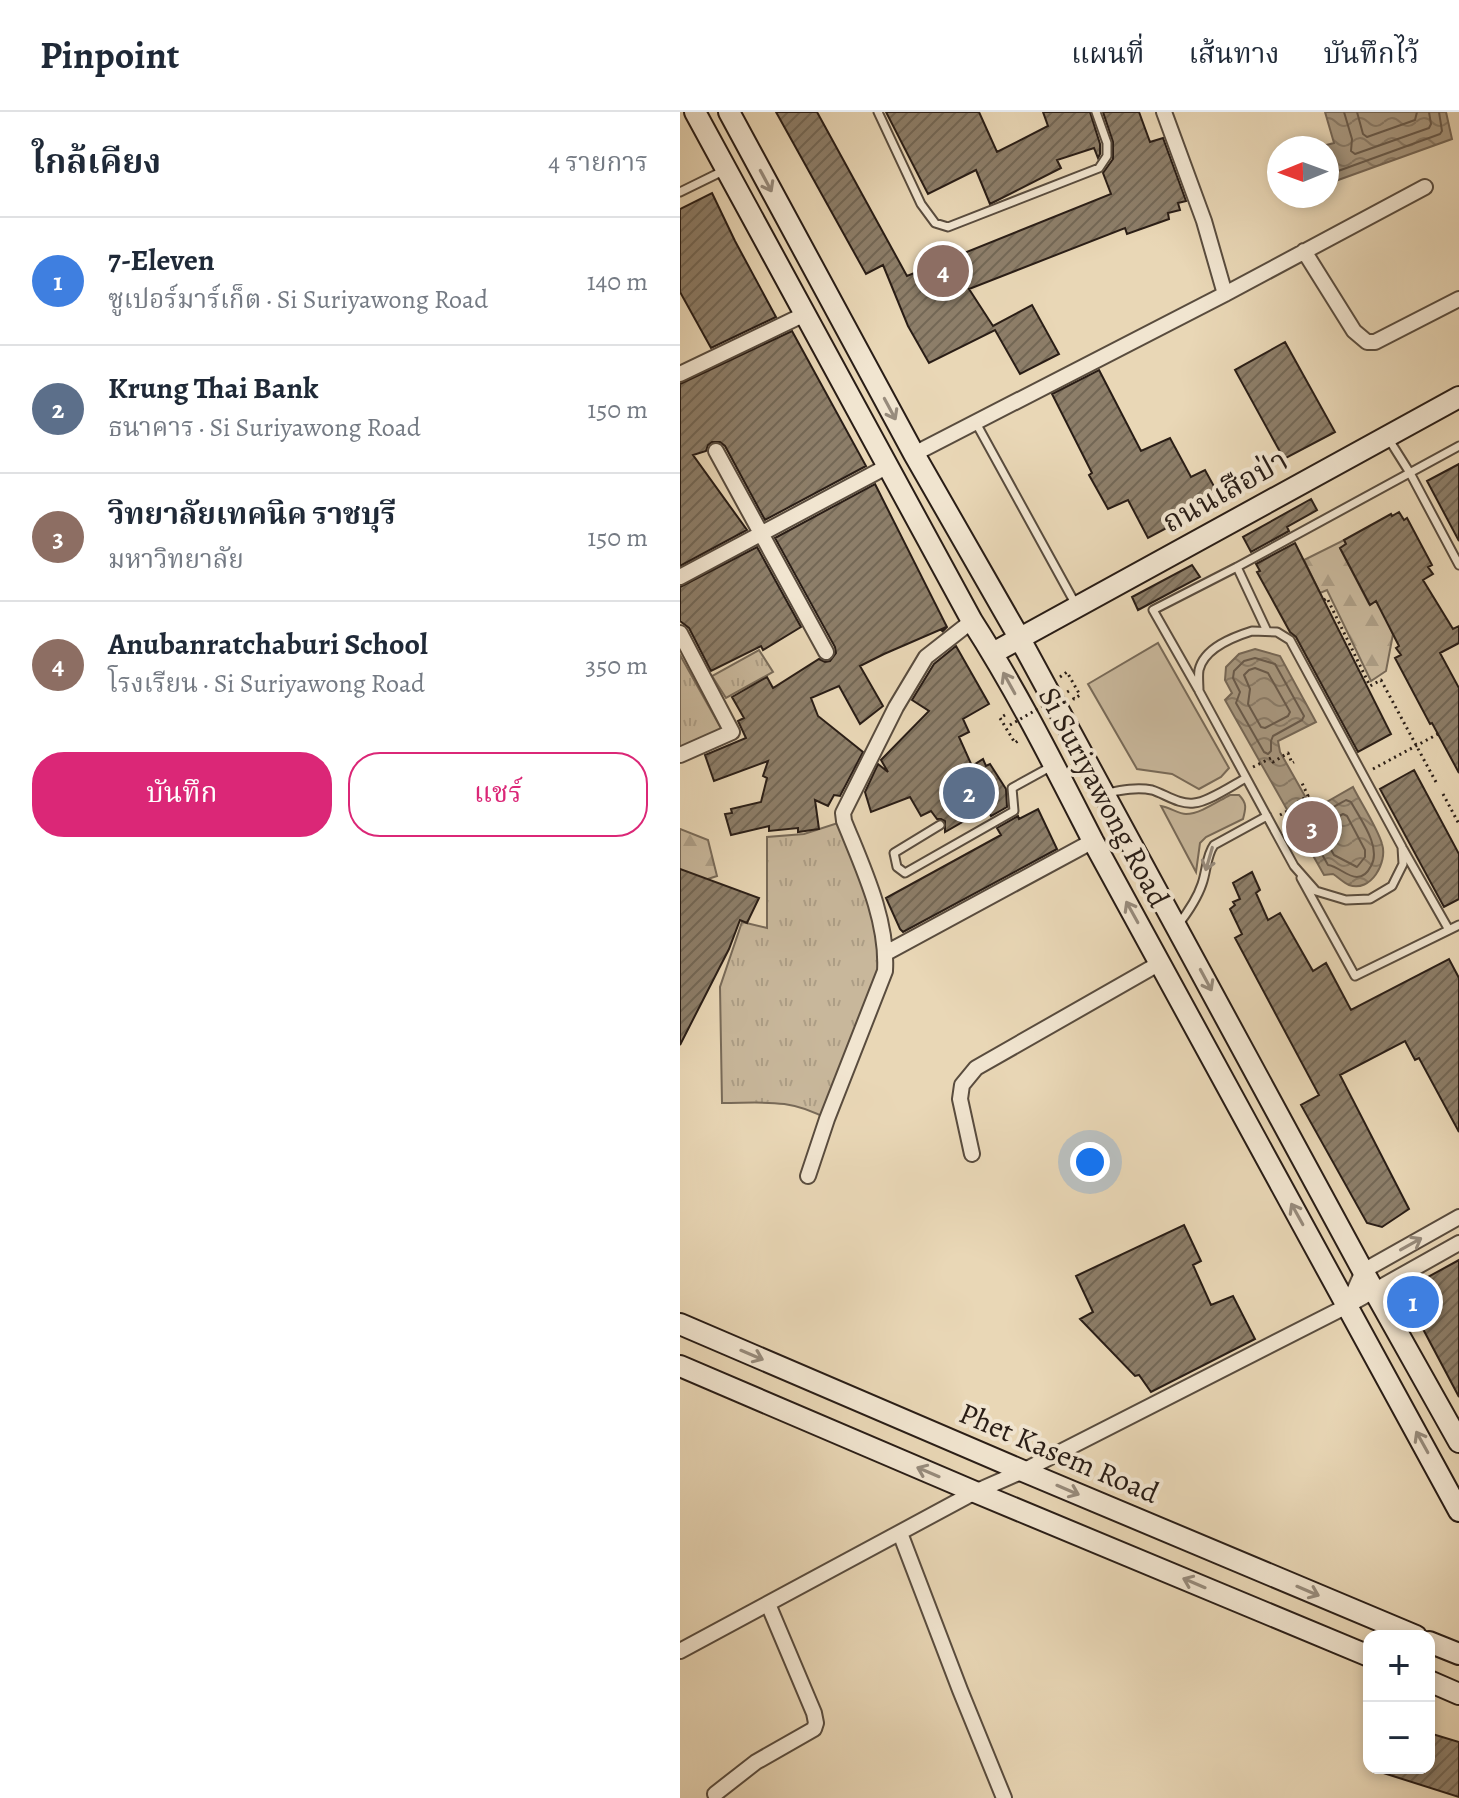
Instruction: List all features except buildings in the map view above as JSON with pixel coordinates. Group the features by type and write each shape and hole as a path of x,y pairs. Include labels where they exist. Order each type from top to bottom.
{"main road":[{"name":"Si Suriyawong Road","path":"695,112 1459,1511"},
{"name":"Si Suriyawong Road","path":"729,112 1459,1442"},
{"name":"ถนนเสือป่า","path":"993,653 1459,397"},
{"path":"888,466 914,454"},
{"name":"Phet Kasem Road","path":"680,1324 1402,1630"},
{"path":"680,1366 1363,1654"},
{"path":"1435,1644 1459,1654"},
{"path":"1435,1684 1459,1694"}],"street":[{"path":"1164,112 1204,221 1225,294"},
{"path":"914,454 1425,187"},
{"path":"1304,251 1354,331 1367,342 1375,342 1459,299"},
{"path":"680,374 703,359 805,314"},
{"path":"716,451 826,652"},
{"path":"680,577 888,466"},
{"path":"808,1176 885,971 886,953 873,893 843,813 896,707 926,657 972,621"},
{"path":"680,633 732,732 680,755"},
{"path":"886,953 1093,841"},
{"path":"972,1154 960,1099 962,1085 976,1068 1160,963"},
{"path":"1347,1306 1363,1271 1459,1217"},
{"path":"680,1651 975,1492 1023,1471 1347,1306 1459,1243"},
{"path":"900,1533 1004,1798"},
{"path":"715,1794 756,1762 814,1729 816,1723 768,1604"}],"lane":[{"path":"878,112 921,204 935,223 948,227 1099,168 1107,156 1107,143 1096,112"},
{"path":"680,192 727,170"},
{"path":"976,423 1078,607"},
{"path":"1387,436 1459,565"},
{"path":"1459,446 1153,610 1355,976 1459,925"},
{"path":"1237,567 1267,631"},
{"path":"1199,691 1199,670 1207,656 1229,639 1252,631 1267,631 1277,632 1290,640 1449,930"},
{"path":"940,825 894,853 897,867 905,873 1014,811 1009,789 1054,765"},
{"path":"1105,794 1129,789 1152,790 1194,804 1246,778"},
{"path":"1177,927 1198,895 1209,852 1214,845 1267,816"},
{"path":"1294,866 1316,891 1346,900 1370,899 1392,886 1403,864 1402,847"}],"path":[{"path":"1324,600 1327,598 1370,686 1381,680 1437,784"},
{"path":"1015,743 1000,718 1005,715 1010,725 1069,691 1074,699 1080,695 1067,672"},
{"path":"1363,775 1438,734"},
{"path":"1254,766 1271,758 1273,762 1288,753 1294,762"},
{"path":"1283,814 1308,796 1304,782"},
{"path":"1443,794 1459,824"}],"green space":[{"path":"1344,540 1346,544 1340,548 1369,604 1378,600 1393,634 1386,671 1371,681 1327,590 1320,593 1304,560"},
{"path":"1158,643 1229,768 1221,777 1199,789 1172,774 1137,769 1088,684"},
{"path":"759,650 773,672 726,698 712,676"},
{"path":"680,655 722,730 680,749"},
{"path":"1230,795 1239,795 1243,801 1243,819 1200,843 1196,872 1161,806 1183,814 1191,813"},
{"path":"844,821 886,953 827,1119 788,1105 722,1103 720,987 742,922 767,928 767,837 804,834"},
{"path":"680,829 708,840 717,876 680,888"}],"water":[{"path":"1325,112 1446,112 1452,139 1339,180 1339,136 1332,136"},
{"path":"1255,649 1280,656 1316,722 1278,741 1280,752 1310,805 1323,804 1353,787 1377,831 1382,844 1382,859 1376,874 1364,884 1349,885 1333,874 1324,875 1225,700 1232,693 1225,680 1226,667 1239,654"}],"place":[{"name":"Anubanratchaburi School","path":"943,271"},
{"name":"Krung Thai Bank","path":"969,793"},
{"name":"วิทยาลัยเทคนิค ราชบุรี","path":"1312,827"},
{"name":"7-Eleven","path":"1413,1302"}]}
